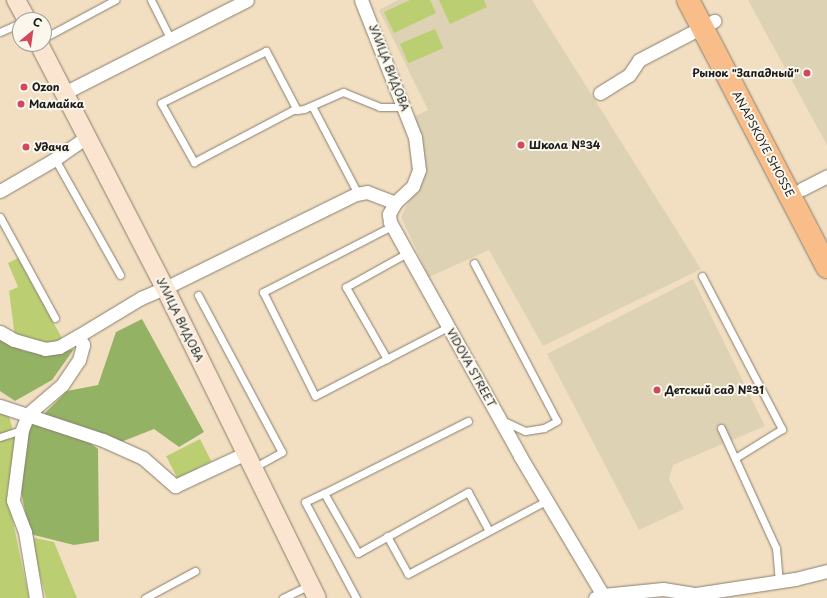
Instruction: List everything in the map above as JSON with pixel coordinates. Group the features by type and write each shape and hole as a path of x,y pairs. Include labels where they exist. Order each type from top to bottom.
{"highway":[{"name":"ANAPSKOYE SHOSSE","path":"688,0 708,24 802,189 827,237"},
{"path":"703,0 708,24"},
{"name":"ANAPSKOYE SHOSSE","path":"708,24 827,267"}],"street":[{"path":"16,0 21,12"},
{"path":"64,93 247,0"},
{"name":"УЛИЦА ВИДОВА","path":"361,0 403,107"},
{"path":"600,93 628,75 639,60 708,24"},
{"name":"УЛИЦА ВИДОВА","path":"43,52 86,138 165,288 313,591"},
{"path":"392,226 389,214 395,203 413,186 419,170 415,137 403,107"},
{"path":"0,191 55,159 86,138"},
{"path":"802,189 827,176"},
{"path":"0,332 14,340 45,349 59,347 141,298 165,288 358,194 368,192 395,203"},
{"name":"VIDOVA STREET","path":"392,226 599,597"},
{"path":"36,598 25,532 13,500 22,430 28,414 62,385 79,360 83,345 78,336"},
{"path":"0,406 103,440 143,458 175,486 249,461"},
{"path":"599,597 662,589 696,594 779,582 827,571"}],"lane":[{"path":"52,34 115,0"},
{"path":"151,0 170,38"},
{"path":"0,32 12,26"},
{"path":"297,110 266,51 161,103 194,162 293,110 297,110 312,106 343,92 380,107 403,107"},
{"path":"312,106 358,194"},
{"path":"55,159 120,275"},
{"path":"0,217 55,318"},
{"path":"392,226 263,292 315,396 448,327"},
{"path":"387,359 346,287 407,253"},
{"path":"474,263 557,421 544,428 525,432 499,419"},
{"path":"702,276 782,429 735,458"},
{"path":"198,295 282,452 249,461"},
{"path":"356,598 305,502 468,421"},
{"path":"721,428 776,548 779,582"},
{"path":"0,437 22,430"},
{"path":"324,493 358,553 468,492 489,531"},
{"path":"387,536 408,574 546,501"},
{"path":"145,598 195,571"},
{"path":"283,598 313,591"}],"shaded area":[{"name":"Школа №34","path":"398,0 532,0 701,269 543,346 489,250 429,277 401,217 423,173 415,116 428,110 379,10"},
{"name":"Рынок \"Западный\"","path":"748,0 827,0 827,145"},
{"name":"Детский сад №31","path":"693,279 765,426 673,465 669,479 684,509 639,530 547,354"}],"green space":[{"path":"410,0 430,0 436,13 394,33 384,12"},
{"path":"439,0 484,0 487,7 450,24"},
{"path":"435,29 443,48 408,63 400,44"},
{"path":"18,258 63,340 45,345 15,337 9,291 18,287 8,263"},
{"path":"142,319 204,432 179,447 154,429 121,442 44,414 67,391 98,385 116,332"},
{"path":"0,337 24,351 49,355 74,349 52,380 15,401 0,391"},
{"path":"0,410 8,412 16,442 7,493 29,598 0,598"},
{"path":"34,419 85,439 98,449 99,541 74,545 30,534 21,492 27,432"},
{"path":"200,439 211,461 177,479 166,456"},
{"path":"30,537 54,542 77,598 46,598"}],"place":[{"name":"Рынок \"Западный\"","path":"807,73"},
{"name":"Ozon","path":"24,87"},
{"name":"Мамайка","path":"21,104"},
{"name":"Школа №34","path":"521,145"},
{"name":"Удача","path":"26,147"},
{"name":"Детский сад №31","path":"657,390"}]}
